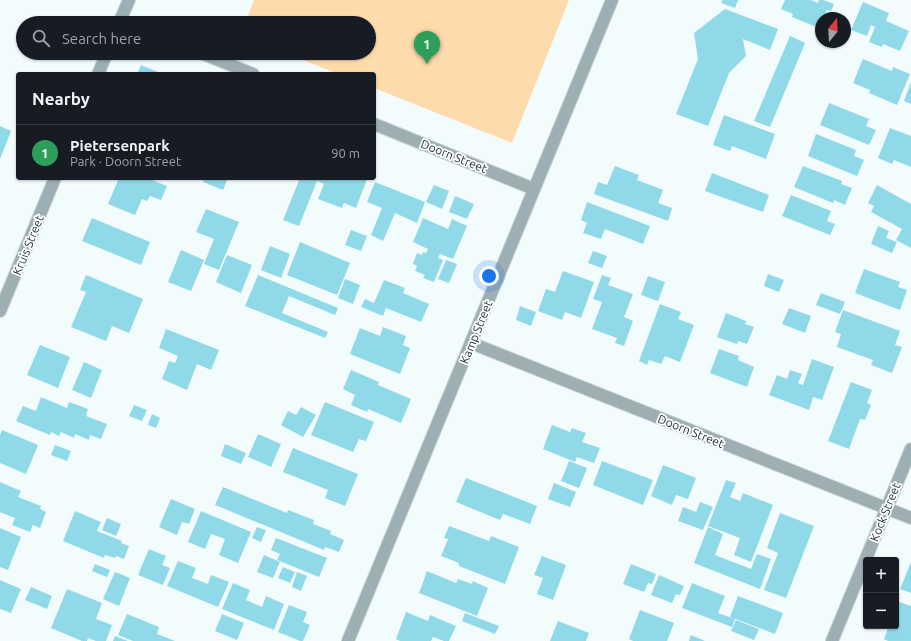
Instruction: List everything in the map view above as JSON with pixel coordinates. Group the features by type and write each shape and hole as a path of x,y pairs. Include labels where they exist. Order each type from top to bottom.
{"street":[{"path":"125,16 129,0"},
{"name":"Kamp Street","path":"348,641 612,0"},
{"path":"99,72 104,60"},
{"path":"218,60 248,72"},
{"name":"Doorn Street","path":"376,125 534,189"},
{"name":"Kruis Street","path":"0,311 54,180"},
{"name":"Doorn Street","path":"471,343 911,518"},
{"name":"Kock Street","path":"832,641 911,449"}],"shaded area":[{"path":"254,0 569,0 512,143 376,89 376,72 333,72 303,60 376,60 376,16 248,16"}],"building":[{"path":"723,0 738,0 735,8 721,3"},
{"path":"785,0 811,0 818,3 819,0 823,0 834,4 831,11 827,10 826,12 815,12 815,26 792,17 793,14 781,9"},
{"path":"863,2 889,13 886,21 909,31 900,51 883,44 882,47 869,42 875,27 871,25 867,36 851,30"},
{"path":"725,9 778,29 770,50 743,39 746,56 729,73 708,126 676,114 698,59 694,33"},
{"path":"790,36 805,43 770,127 754,121"},
{"path":"863,59 892,71 893,67 910,74 897,105 869,93 870,90 853,83"},
{"path":"141,65 158,72 138,72"},
{"path":"911,82 911,104 904,101"},
{"path":"829,103 869,119 866,126 876,130 869,145 820,125"},
{"path":"724,115 775,134 766,159 732,146 730,151 713,145"},
{"path":"0,126 11,131 0,159"},
{"path":"890,128 911,136 911,167 894,160 892,164 878,158"},
{"path":"816,134 856,150 854,156 864,160 857,176 808,156"},
{"path":"615,166 639,175 637,180 663,190 658,203 672,208 668,221 594,194 598,182 607,185"},
{"path":"803,166 842,181 841,184 852,188 845,205 834,200 833,203 794,187"},
{"path":"712,173 769,195 763,212 705,191"},
{"path":"118,180 152,180 167,186 161,200 150,196 147,201 142,199 135,215 108,204"},
{"path":"204,180 227,180 223,190 203,182"},
{"path":"299,180 367,180 356,208 344,203 342,208 318,199 324,184 317,181 299,226 283,220"},
{"path":"375,182 425,202 417,223 395,213 383,241 371,235 382,208 367,202"},
{"path":"434,185 449,191 442,209 426,202"},
{"path":"877,185 911,204 911,248 896,240 902,229 871,212 874,206 868,203"},
{"path":"791,195 831,211 827,221 835,224 830,235 782,216"},
{"path":"455,196 474,204 467,219 449,212"},
{"path":"587,202 650,226 643,244 605,229 601,239 583,233 587,223 581,220"},
{"path":"206,209 239,222 219,270 204,264 214,239 196,232"},
{"path":"92,218 150,242 141,265 82,241"},
{"path":"423,218 448,229 452,219 467,226 453,259 440,254 438,258 443,260 434,282 423,278 425,275 415,271 417,266 413,264 417,253 422,255 423,252 426,253 428,249 413,242"},
{"path":"878,226 889,231 886,238 897,242 892,253 871,244"},
{"path":"351,230 367,236 361,251 345,245"},
{"path":"300,242 350,263 337,295 287,275"},
{"path":"270,246 290,254 281,278 261,270"},
{"path":"181,250 204,260 191,291 168,282"},
{"path":"593,251 607,256 602,268 588,263"},
{"path":"227,255 252,265 241,293 216,282"},
{"path":"446,260 457,264 449,283 438,279"},
{"path":"864,269 900,282 898,287 907,290 900,310 855,293"},
{"path":"563,271 594,282 581,318 565,312 562,320 538,311 546,289 555,292"},
{"path":"768,274 784,280 779,292 764,286"},
{"path":"86,275 143,299 129,333 112,326 106,341 71,327 86,292 80,290"},
{"path":"258,275 338,308 335,315 289,296 282,313 328,332 325,338 245,306"},
{"path":"602,275 611,278 608,285 633,294 624,317 633,321 624,346 615,343 617,338 592,329 602,302 593,299"},
{"path":"648,276 665,282 658,301 641,295"},
{"path":"345,279 360,285 353,304 338,298"},
{"path":"384,280 405,288 403,293 429,304 421,322 386,308 383,316 361,307 365,299 374,303"},
{"path":"821,293 845,302 840,314 816,305"},
{"path":"660,304 681,312 678,319 694,325 680,362 665,356 661,364 649,360 647,365 639,361"},
{"path":"520,306 536,312 531,326 516,320"},
{"path":"789,308 811,316 805,333 782,324"},
{"path":"843,310 900,331 895,345 902,347 892,373 871,365 873,360 837,347 841,334 835,332"},
{"path":"726,313 746,321 745,324 754,327 747,344 738,341 737,344 717,337"},
{"path":"383,327 406,336 403,345 410,348 400,374 350,354 360,328 380,336"},
{"path":"166,329 219,350 211,370 197,364 187,390 162,379 169,361 175,363 178,356 159,348"},
{"path":"40,345 70,357 58,388 27,375"},
{"path":"719,349 739,356 738,360 754,367 747,387 710,373"},
{"path":"812,359 834,367 822,400 813,397 809,410 769,395 777,375 787,379 790,370 802,374 798,383 803,385"},
{"path":"84,362 102,370 91,398 72,390"},
{"path":"351,370 379,382 378,385 411,399 401,423 368,409 367,412 351,405 355,395 343,389"},
{"path":"851,382 872,390 867,403 871,405 865,420 860,419 849,449 828,441"},
{"path":"41,397 67,408 69,402 88,409 86,416 107,424 101,439 90,435 89,440 75,434 74,438 61,432 59,436 51,432 50,435 16,421 23,406 36,411"},
{"path":"325,402 374,422 366,441 359,439 353,452 311,435"},
{"path":"134,405 147,410 142,421 129,416"},
{"path":"301,407 316,415 303,437 281,425 288,411 296,415"},
{"path":"152,414 160,418 156,428 148,425"},
{"path":"552,425 570,432 572,428 586,433 582,442 600,448 594,463 577,457 575,462 543,449"},
{"path":"2,430 38,445 26,474 0,463 0,435"},
{"path":"258,434 281,444 271,467 248,457"},
{"path":"225,444 246,453 241,464 221,456"},
{"path":"55,445 71,451 67,461 51,455"},
{"path":"293,448 358,474 345,506 325,498 328,490 283,472"},
{"path":"569,461 587,468 579,488 561,481"},
{"path":"602,461 653,480 643,505 593,485"},
{"path":"663,465 696,478 688,499 676,495 672,505 651,496"},
{"path":"466,478 537,506 530,524 503,514 500,520 456,502"},
{"path":"726,480 736,483 730,497 740,501 743,493 773,505 751,562 734,555 740,538 708,526"},
{"path":"0,482 21,491 18,497 41,506 40,509 46,512 40,528 33,525 30,532 12,525 15,518 0,512"},
{"path":"554,483 576,492 570,507 548,499"},
{"path":"223,487 287,513 288,510 314,520 313,524 331,531 330,534 344,540 339,552 325,547 324,550 215,505"},
{"path":"171,499 195,509 189,524 182,522 177,535 159,527"},
{"path":"700,502 713,507 703,530 678,521 683,507 696,512"},
{"path":"75,511 101,522 97,531 122,541 121,543 129,546 124,559 116,556 115,558 105,555 104,558 63,541"},
{"path":"201,511 251,532 238,563 219,555 225,539 211,534 205,549 188,542"},
{"path":"780,513 814,526 786,598 764,590 778,553 767,548"},
{"path":"107,518 121,524 116,536 102,530"},
{"path":"449,526 489,541 491,536 519,547 505,584 459,566 459,563 441,556 448,539 444,538"},
{"path":"257,527 266,530 261,542 252,538"},
{"path":"708,527 723,534 715,555 751,569 757,554 771,559 760,589 694,563"},
{"path":"0,528 21,537 8,570 0,567"},
{"path":"276,538 327,558 319,577 277,560 280,554 271,550"},
{"path":"149,549 166,556 162,565 170,568 163,585 138,575"},
{"path":"264,555 280,562 273,578 257,572"},
{"path":"542,556 566,565 553,600 537,594 543,578 534,575"},
{"path":"178,561 196,568 192,578 208,584 211,575 229,582 218,607 167,586"},
{"path":"911,562 911,593 900,589"},
{"path":"95,564 110,570 107,577 92,571"},
{"path":"631,564 656,574 652,584 648,583 644,592 623,584"},
{"path":"283,567 295,572 290,583 278,578"},
{"path":"427,571 456,583 458,579 472,584 473,581 488,588 477,616 419,593"},
{"path":"115,572 130,578 119,606 103,599"},
{"path":"297,572 307,576 301,591 292,587"},
{"path":"659,575 684,586 680,595 676,594 672,603 651,595"},
{"path":"0,580 21,589 11,613 0,609"},
{"path":"233,583 250,590 246,600 262,607 266,596 284,604 274,630 222,609"},
{"path":"692,583 725,596 718,613 735,619 732,627 682,608"},
{"path":"31,587 52,596 47,609 25,600"},
{"path":"67,589 102,603 96,619 112,625 106,641 96,641 88,638 87,641 82,641 51,628"},
{"path":"738,596 783,613 775,634 730,617"},
{"path":"899,602 911,606 911,641 888,641 884,639 888,629 899,629"},
{"path":"289,605 307,612 303,622 310,625 303,641 278,632"},
{"path":"640,610 674,623 667,641 633,641 629,639"},
{"path":"406,612 428,621 430,615 456,626 449,641 444,641 433,637 431,641 400,641 396,639"},
{"path":"465,613 499,626 495,634 462,621"},
{"path":"127,614 159,627 157,634 175,641 133,641 118,635"},
{"path":"222,614 244,623 237,640 215,631"},
{"path":"736,620 759,629 754,640 731,631"},
{"path":"558,621 589,633 586,641 550,641"},
{"path":"691,635 705,641 689,641"},
{"path":"115,636 128,641 113,641"}],"place":[{"name":"Pietersenpark","path":"427,64"}]}
